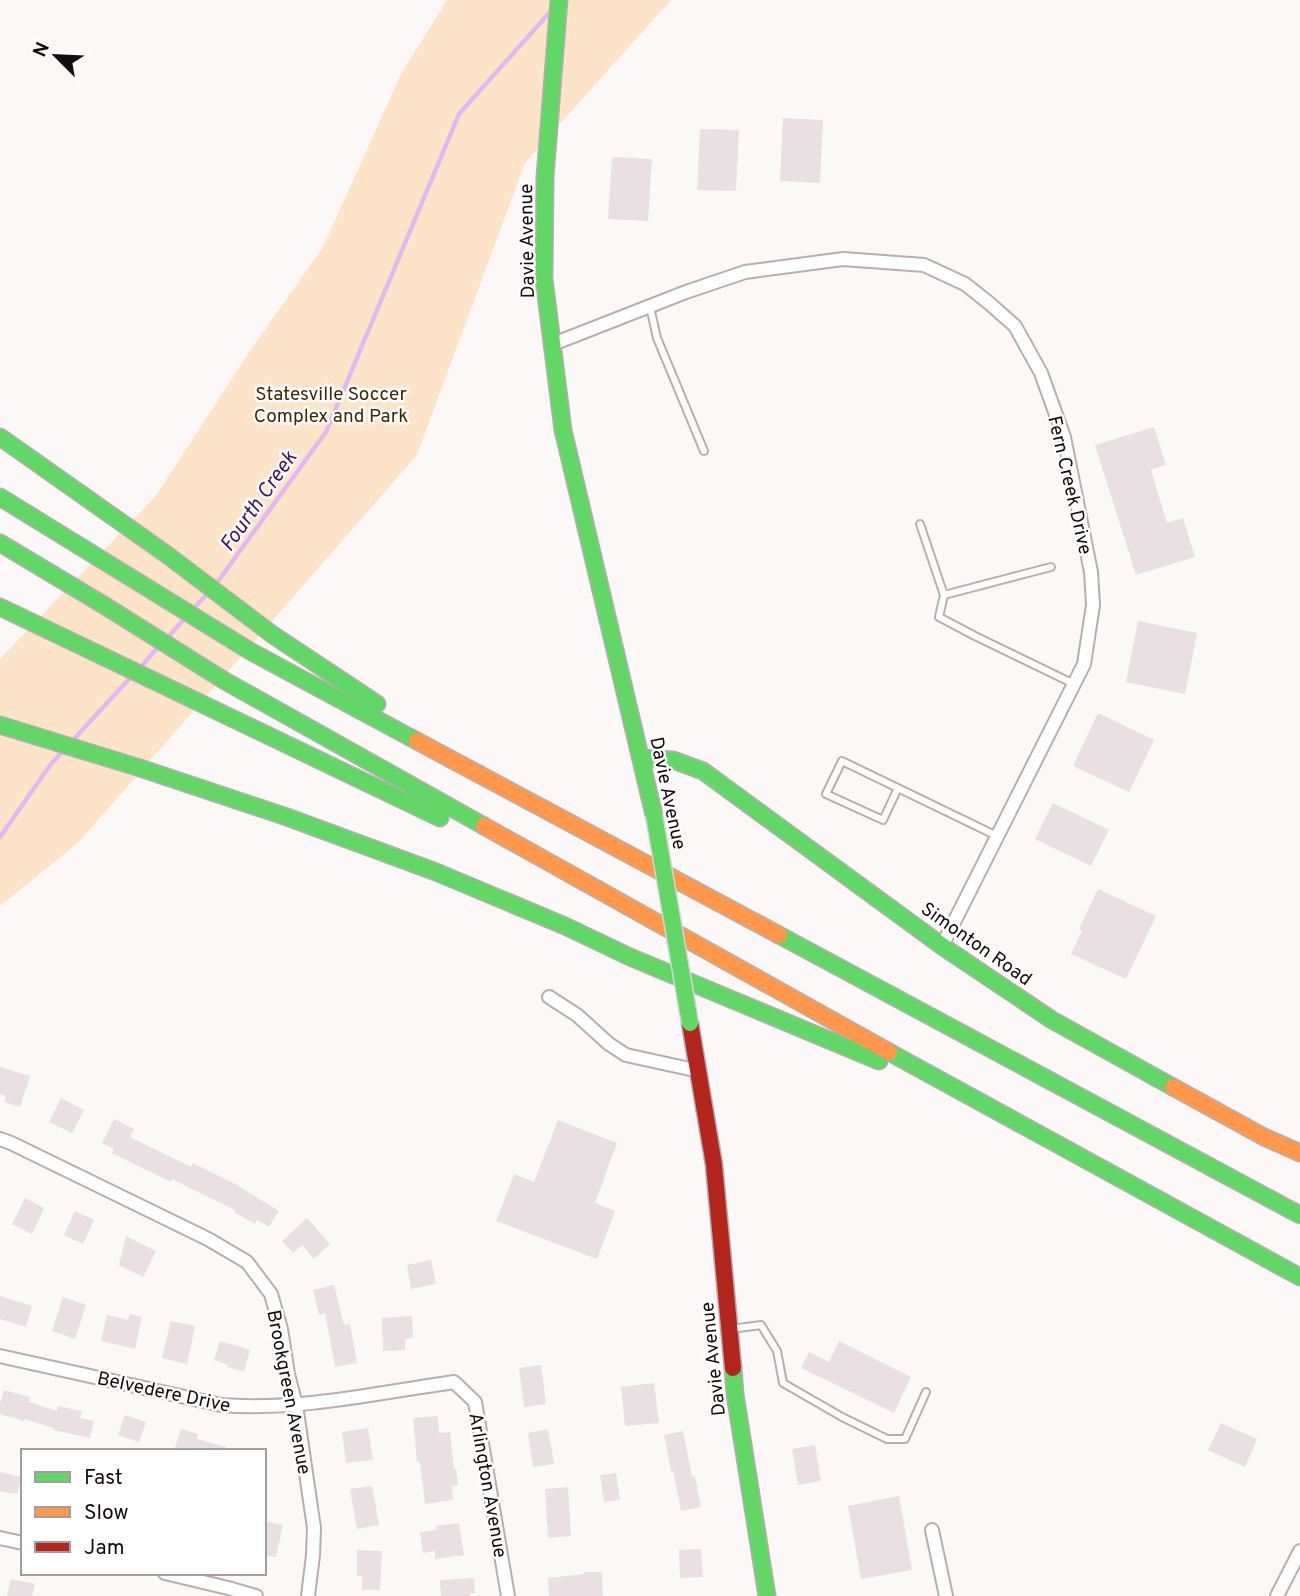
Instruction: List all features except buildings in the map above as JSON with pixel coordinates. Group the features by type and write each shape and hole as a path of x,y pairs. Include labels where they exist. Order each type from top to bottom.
{"main road":[{"name":"Davie Avenue","path":"559,0 545,177 544,279 564,430 654,815 699,1071 714,1165 735,1394 767,1596"},
{"path":"0,437 166,554 273,635 489,779"},
{"path":"0,497 250,651 1300,1215"},
{"path":"0,542 225,681 988,1108 1300,1277"},
{"path":"0,607 635,912"},
{"path":"0,725 287,817 436,872 565,926 629,957 988,1108"},
{"name":"Simonton Road","path":"641,758 673,761 703,771 942,946 1052,1020 1264,1137 1300,1153"}],"street":[{"name":"Fern Creek Drive","path":"553,344 745,272 843,259 924,265 965,284 1015,326 1041,373 1064,437 1091,572 1093,605 1084,664 942,946"},
{"path":"549,997 577,1015 609,1044 626,1055 699,1071"},
{"name":"Brookgreen Avenue","path":"0,1139 208,1239 247,1262 271,1294 296,1405 314,1528 308,1596"},
{"name":"Belvedere Drive","path":"0,1356 221,1405 253,1407 296,1405 453,1382"},
{"name":"Arlington Avenue","path":"453,1382 475,1402 508,1596"},
{"path":"932,1530 946,1596"},
{"path":"0,1538 21,1543"},
{"path":"1278,1596 1300,1551"},
{"path":"173,1575 256,1596"}],"lane":[{"path":"650,307 657,338 704,451"},
{"path":"920,524 944,595 939,617 1074,684"},
{"path":"944,595 1051,567"},
{"path":"898,788 883,820 826,794 842,761 898,788 997,836"},
{"path":"729,1330 761,1325 777,1352 783,1383 887,1439 905,1439 926,1392"}],"green space":[{"name":"Statesville Soccer Complex and Park","path":"447,0 671,0 525,163 417,455 79,842 0,906 0,659 155,497 252,348 323,247 401,74"}],"waterway":[{"name":"Fourth Creek","path":"216,584 326,432 459,114 551,11"},
{"name":"Fourth Creek","path":"195,607 208,593"},
{"name":"Fourth Creek","path":"169,636 184,619"},
{"name":"Fourth Creek","path":"141,667 158,647"},
{"name":"Fourth Creek","path":"74,739 130,678"},
{"name":"Fourth Creek","path":"0,837 61,753"}],"traffic: fast":[{"path":"559,0 545,177 544,279 563,430 654,815"},
{"path":"0,437 166,554 273,635 377,704"},
{"path":"0,497 250,651 417,741"},
{"path":"0,543 225,681 484,826"},
{"path":"0,607 440,818"},
{"path":"0,725 287,817 436,872 879,1061"},
{"path":"641,758 673,760 703,771 942,946 1052,1020 1173,1087"},
{"path":"654,815 690,1023"},
{"path":"779,935 1300,1215"},
{"path":"889,1052 1300,1277"},
{"path":"733,1368 767,1596"}],"traffic: slow":[{"path":"417,741 779,935"},
{"path":"484,826 889,1052"},
{"path":"1173,1087 1264,1137 1300,1153"}],"traffic: jam":[{"path":"690,1023 714,1165 733,1368"}]}
